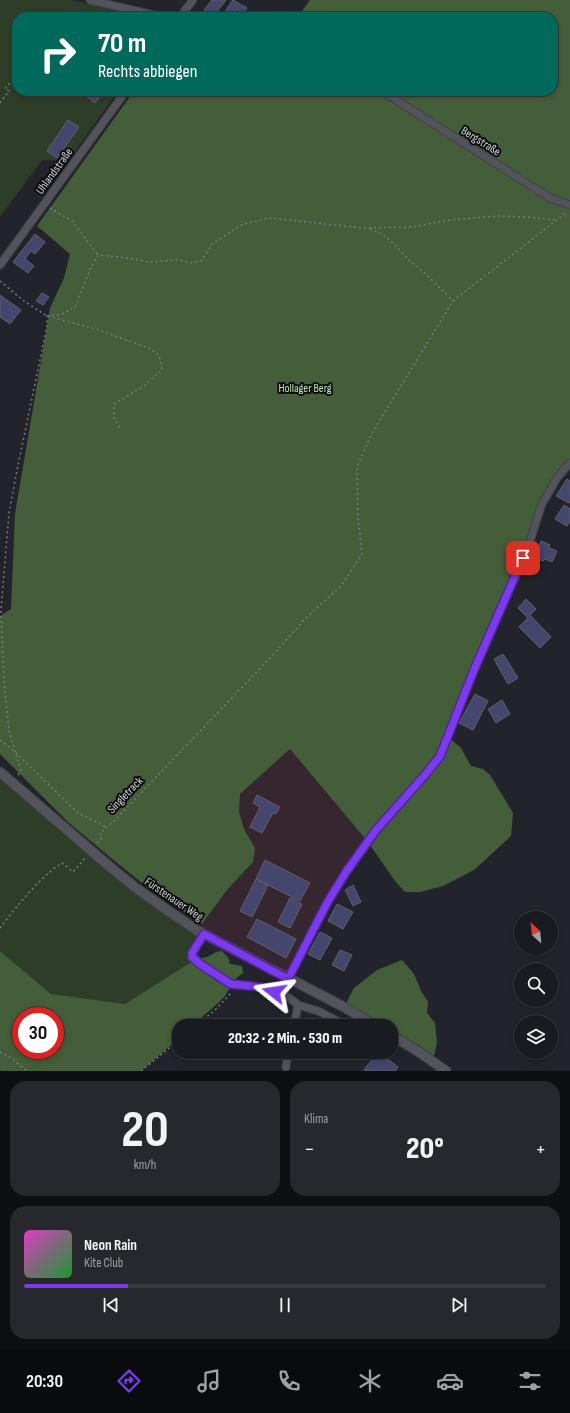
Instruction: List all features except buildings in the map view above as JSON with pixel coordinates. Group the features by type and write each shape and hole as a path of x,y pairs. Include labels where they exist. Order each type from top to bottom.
{"street":[{"path":"90,0 141,12"},
{"path":"184,12 193,0"},
{"name":"Uhlandstraße","path":"0,265 122,96"},
{"name":"Bergstraße","path":"390,96 550,198 570,205"},
{"path":"288,979 327,903 346,872 376,830 440,756 474,670 529,545 542,504 557,478 570,463"},
{"name":"Fürstenauer Weg","path":"0,772 136,888 204,934 364,1019"},
{"path":"204,934 192,953 192,957 200,964 231,984 261,987 291,998 298,1005 318,1011 333,1019"},
{"path":"295,1019 298,1005"},
{"path":"398,1039 446,1071"},
{"path":"286,1067 287,1059"}],"path":[{"path":"0,103 9,91 5,89 12,80"},
{"path":"44,204 72,220 98,255 148,262 176,260 193,262 202,260 212,244 243,224 270,218 369,228 412,227 450,220 498,216 557,220"},
{"path":"369,228 382,234 394,244 453,301 570,210"},
{"path":"46,316 62,314 75,307 90,270 98,255"},
{"path":"0,281 24,301 46,316 96,329 128,340 151,349 159,356 162,370 144,386 114,404 114,417 120,430"},
{"name":"Singletrack","path":"0,740 15,752 78,813 106,827 116,819 235,692 270,658 305,619 342,585 362,554 358,518 357,467 372,433 453,301"},
{"path":"12,783 21,771 9,731 1,610 10,513 17,470 47,326 46,316"},
{"path":"96,844 102,837 100,833 106,827"},
{"path":"0,928 45,875 62,863 73,872 82,861"},
{"path":"204,1019 226,999 234,988 235,984"},
{"path":"141,1071 172,1046"},
{"path":"0,1052 8,1056 27,1071"}],"shaded area":[{"path":"290,749 368,842 346,872 288,979 198,931 227,890 253,862 255,848 244,829 239,812 240,794"}],"green space":[{"path":"0,0 71,0 120,12 12,12 12,96 114,96 68,161 42,160 0,217"},
{"name":"Hollager Berg","path":"310,0 570,0 570,463 550,491 447,736 461,748 471,766 483,769 490,775 513,813 511,836 474,870 443,886 420,892 405,892 395,881 368,842 290,749 240,794 239,812 244,829 255,848 253,862 227,890 202,924 147,887 68,822 0,754 0,616 11,609 15,514 50,308 64,278 70,254 37,226 130,96 558,96 558,12 302,12"},
{"path":"0,772 70,834 204,934 192,953 196,959 125,1004 51,994 0,951"},
{"path":"0,951 51,994 125,1004 196,959 207,957 216,952 222,951 228,957 230,964 242,966 243,973 235,979 225,996 200,1019 172,1019 172,1044 141,1071 1,1071"},
{"path":"402,960 414,974 421,991 428,1002 427,1013 435,1023 437,1042 433,1061 398,1039 398,1019 364,1019 344,1007 354,988 377,970"}],"route":[{"path":"274,992 261,987 231,984 200,964 192,957 192,953 204,934 288,979 327,903 346,872 376,830 440,756 474,670 523,558"}]}
